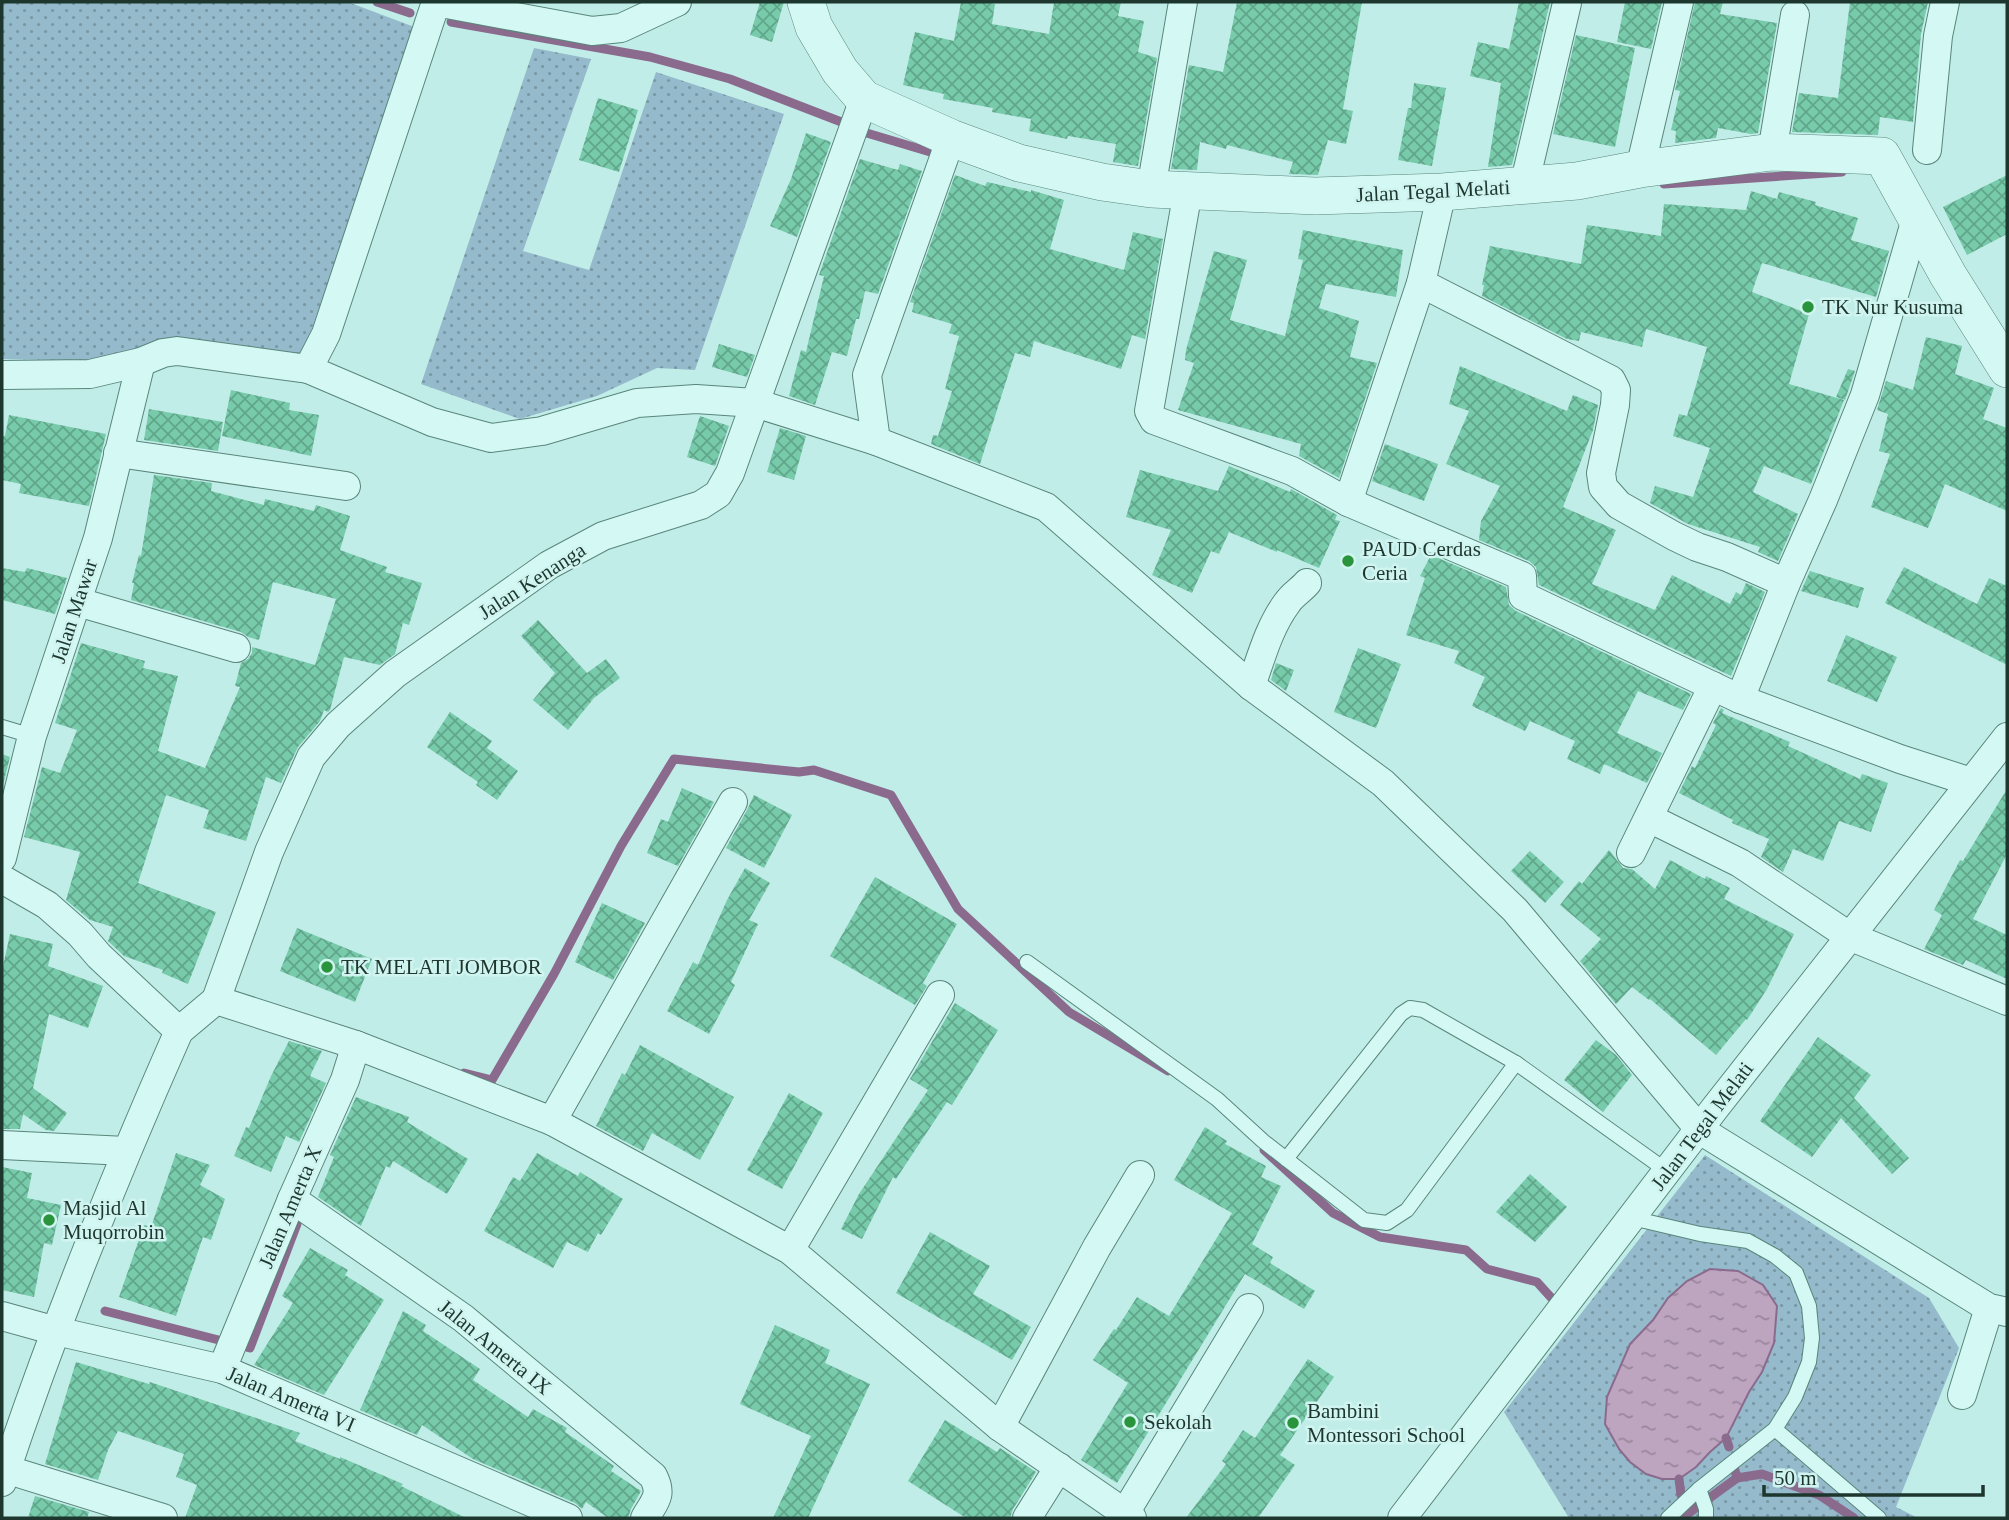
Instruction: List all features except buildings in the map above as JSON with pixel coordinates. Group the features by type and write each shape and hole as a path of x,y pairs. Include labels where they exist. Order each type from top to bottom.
{"street":[{"path":"308,369 326,334 436,2 522,9 592,31 621,28 677,2"},
{"name":"Jalan Tegal Melati","path":"806,2 814,27 833,60 864,99 951,138 1019,163 1102,182 1151,189 1315,196 1442,192 1577,181 1640,169 1772,152 1882,156 1948,275 2007,369"},
{"path":"1151,189 1183,2"},
{"path":"1640,169 1679,2"},
{"path":"1927,150 1938,36 1945,2"},
{"path":"1524,186 1567,3"},
{"path":"1772,152 1795,15"},
{"name":"Jalan Kenanga","path":"216,1000 269,852 310,757 338,725 395,674 550,565 603,536 701,505 718,494 730,472 864,99"},
{"path":"876,441 867,375 951,138"},
{"path":"1188,191 1149,411 1154,420 1292,471 1349,502 1522,576 1523,596 1740,699 1900,760 1971,782"},
{"path":"1349,502 1421,283 1442,192"},
{"path":"1740,699 1866,396 1916,219"},
{"path":"1421,283 1611,380 1616,390 1615,405 1601,473 1603,487 1619,505 1697,547 1786,583"},
{"path":"2,375 90,374 177,351 308,369 432,422 491,438 542,431 637,403 696,399 755,403 876,441 1046,506 1251,686 1383,783 1515,910 1700,1130 1998,1310 1962,1395"},
{"name":"Jalan Mawar","path":"2,858 32,736 98,538 141,362"},
{"path":"118,453 345,486"},
{"path":"1251,686 1279,614 1289,599 1307,583"},
{"path":"78,602 236,648"},
{"path":"1631,853 1713,686"},
{"name":"Jalan Tegal Melati","path":"1402,1518 1849,936 2007,737"},
{"path":"552,1121 733,802"},
{"path":"1649,818 1740,863 1849,936 2007,1001"},
{"path":"2,879 47,905 179,1031"},
{"path":"790,1250 940,995"},
{"path":"163,1518 3,1473 126,1151 179,1031 216,1000 356,1045 552,1121 790,1250 1000,1427 1129,1516 1249,1308"},
{"name":"Jalan Amerta X","path":"222,1368 345,1080 356,1045"},
{"path":"2,1145 126,1151"},
{"path":"1000,1427 1097,1247 1140,1175"},
{"name":"Jalan Amerta IX","path":"292,1199 463,1318 653,1476 659,1494 645,1518"},
{"name":"Jalan Amerta VI","path":"2,1316 222,1368 568,1518"},
{"path":"1027,1518 1059,1467"}],"lane":[{"path":"2,727 32,736"},
{"path":"1027,962 1217,1099 1286,1159 1364,1220 1387,1223 1407,1210 1516,1063"},
{"path":"1286,1159 1401,1014 1410,1008 1423,1010 1516,1063 1667,1171"},
{"path":"1632,1218 1700,1234 1748,1241 1775,1256 1796,1273 1809,1306 1812,1338 1809,1362 1795,1397 1775,1429 1703,1503 1668,1518"},
{"path":"1775,1429 1880,1518"}],"shaded area":[{"path":"2,2 348,2 417,28 302,357 96,361 2,359"},
{"path":"534,48 591,59 523,251 589,270 656,72 784,114 695,370 657,368 597,396 520,419 421,384"},
{"path":"1705,1155 1929,1298 1959,1348 1896,1507 1918,1518 1569,1518 1504,1412"}],"water":[{"path":"1710,1269 1738,1271 1763,1285 1777,1306 1774,1343 1762,1372 1726,1438 1696,1467 1679,1479 1662,1479 1646,1474 1619,1449 1605,1424 1607,1397 1630,1344 1653,1320 1668,1298 1687,1281"}],"waterway":[{"path":"377,2 410,13"},
{"path":"451,22 650,57 730,79 844,123"},
{"path":"860,131 937,154"},
{"path":"1664,184 1842,172"},
{"path":"464,1073 492,1080 554,974 621,846 674,759 799,772 814,770 891,795 958,909 1069,1012 1168,1071"},
{"path":"1264,1150 1333,1213 1380,1237 1466,1250 1487,1269 1537,1282 1556,1303"},
{"path":"105,1311 250,1348 297,1224"},
{"path":"1726,1438 1729,1447"},
{"path":"1734,1467 1737,1478 1762,1474 1819,1495 1854,1518"},
{"path":"1686,1515 1737,1478"},
{"path":"1679,1479 1681,1495"}],"place":[{"name":"TK Nur Kusuma","path":"1808,307"},
{"name":"PAUD Cerdas Ceria","path":"1348,561"},
{"name":"TK MELATI JOMBOR","path":"327,967"},
{"name":"Masjid Al Muqorrobin","path":"49,1220"},
{"name":"Sekolah","path":"1130,1422"},
{"name":"Bambini Montessori School","path":"1293,1423"}]}
